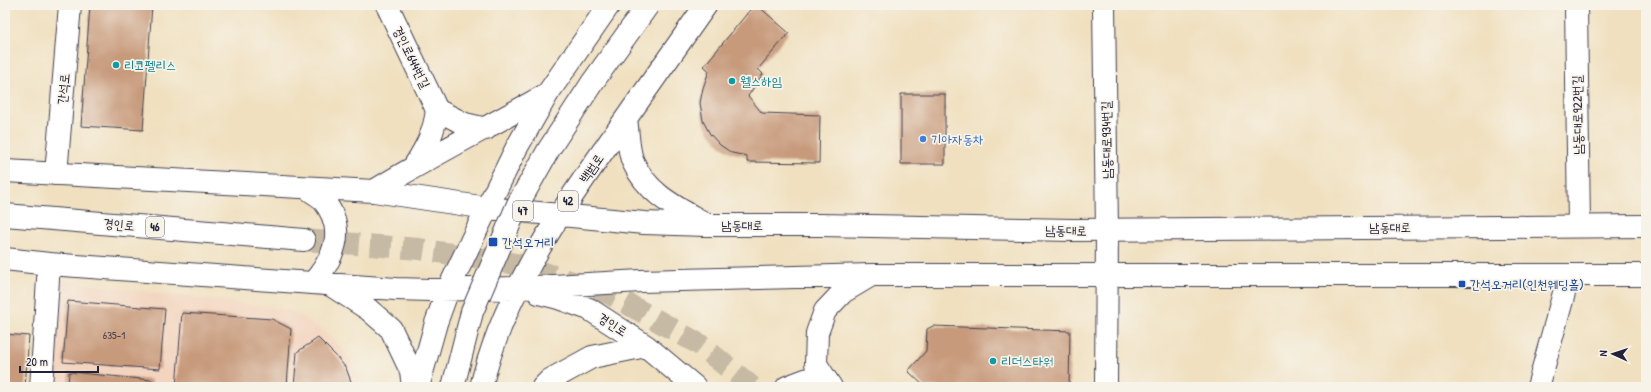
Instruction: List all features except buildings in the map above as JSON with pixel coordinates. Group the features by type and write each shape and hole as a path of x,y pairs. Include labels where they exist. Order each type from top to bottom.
{"main road":[{"name":"간석로","path":"56,174 70,5"},
{"name":"경인로644번길","path":"387,5 437,110"},
{"path":"418,387 436,323 448,290 517,147 548,93 609,5"},
{"path":"453,387 472,312 518,204 549,149 592,83 648,5"},
{"name":"백범로","path":"481,387 502,323 518,288 546,235 706,5"},
{"name":"남동대로934번길","path":"1104,5 1107,230 1106,387"},
{"name":"남동대로922번길","path":"1576,5 1579,226"},
{"path":"374,191 415,165 486,129 548,93"},
{"path":"415,165 428,145 435,127 437,110 465,124 486,129"},
{"path":"626,119 632,160 646,185 665,201 706,225"},
{"name":"남동대로","path":"5,171 374,191 487,208 644,223 1107,230 1646,226"},
{"path":"308,188 322,199 332,214 336,231 334,253 325,268 321,283"},
{"name":"경인로","path":"5,215 304,240"},
{"path":"5,259 49,264 396,289 448,290 518,288 641,281 871,275 1646,275"},
{"path":"41,387 49,264"},
{"path":"830,386 816,364 816,333 825,311 843,292 871,275"},
{"path":"1538,387 1569,275"},
{"path":"321,283 368,309 391,330 411,371 413,387"},
{"name":"경인로","path":"518,288 555,297 590,309 646,346 695,387"},
{"path":"542,387 550,380 592,357 646,346"},
{"path":"787,387 808,379 830,386"}],"shaded area":[{"path":"59,280 294,312 319,328 341,348 350,359 358,374 361,387 51,387"}],"tunnel":[{"path":"304,240 419,249 516,264 610,294 699,344 752,387"}],"place":[{"name":"리코펠리스","path":"116,65"},
{"name":"웰스하임","path":"732,81"},
{"name":"기아자동차","path":"923,139"},
{"name":"간석오거리","path":"493,242"},
{"name":"간석오거리(인천웨딩홀)","path":"1462,284"},
{"name":"리더스타워","path":"993,361"}]}
